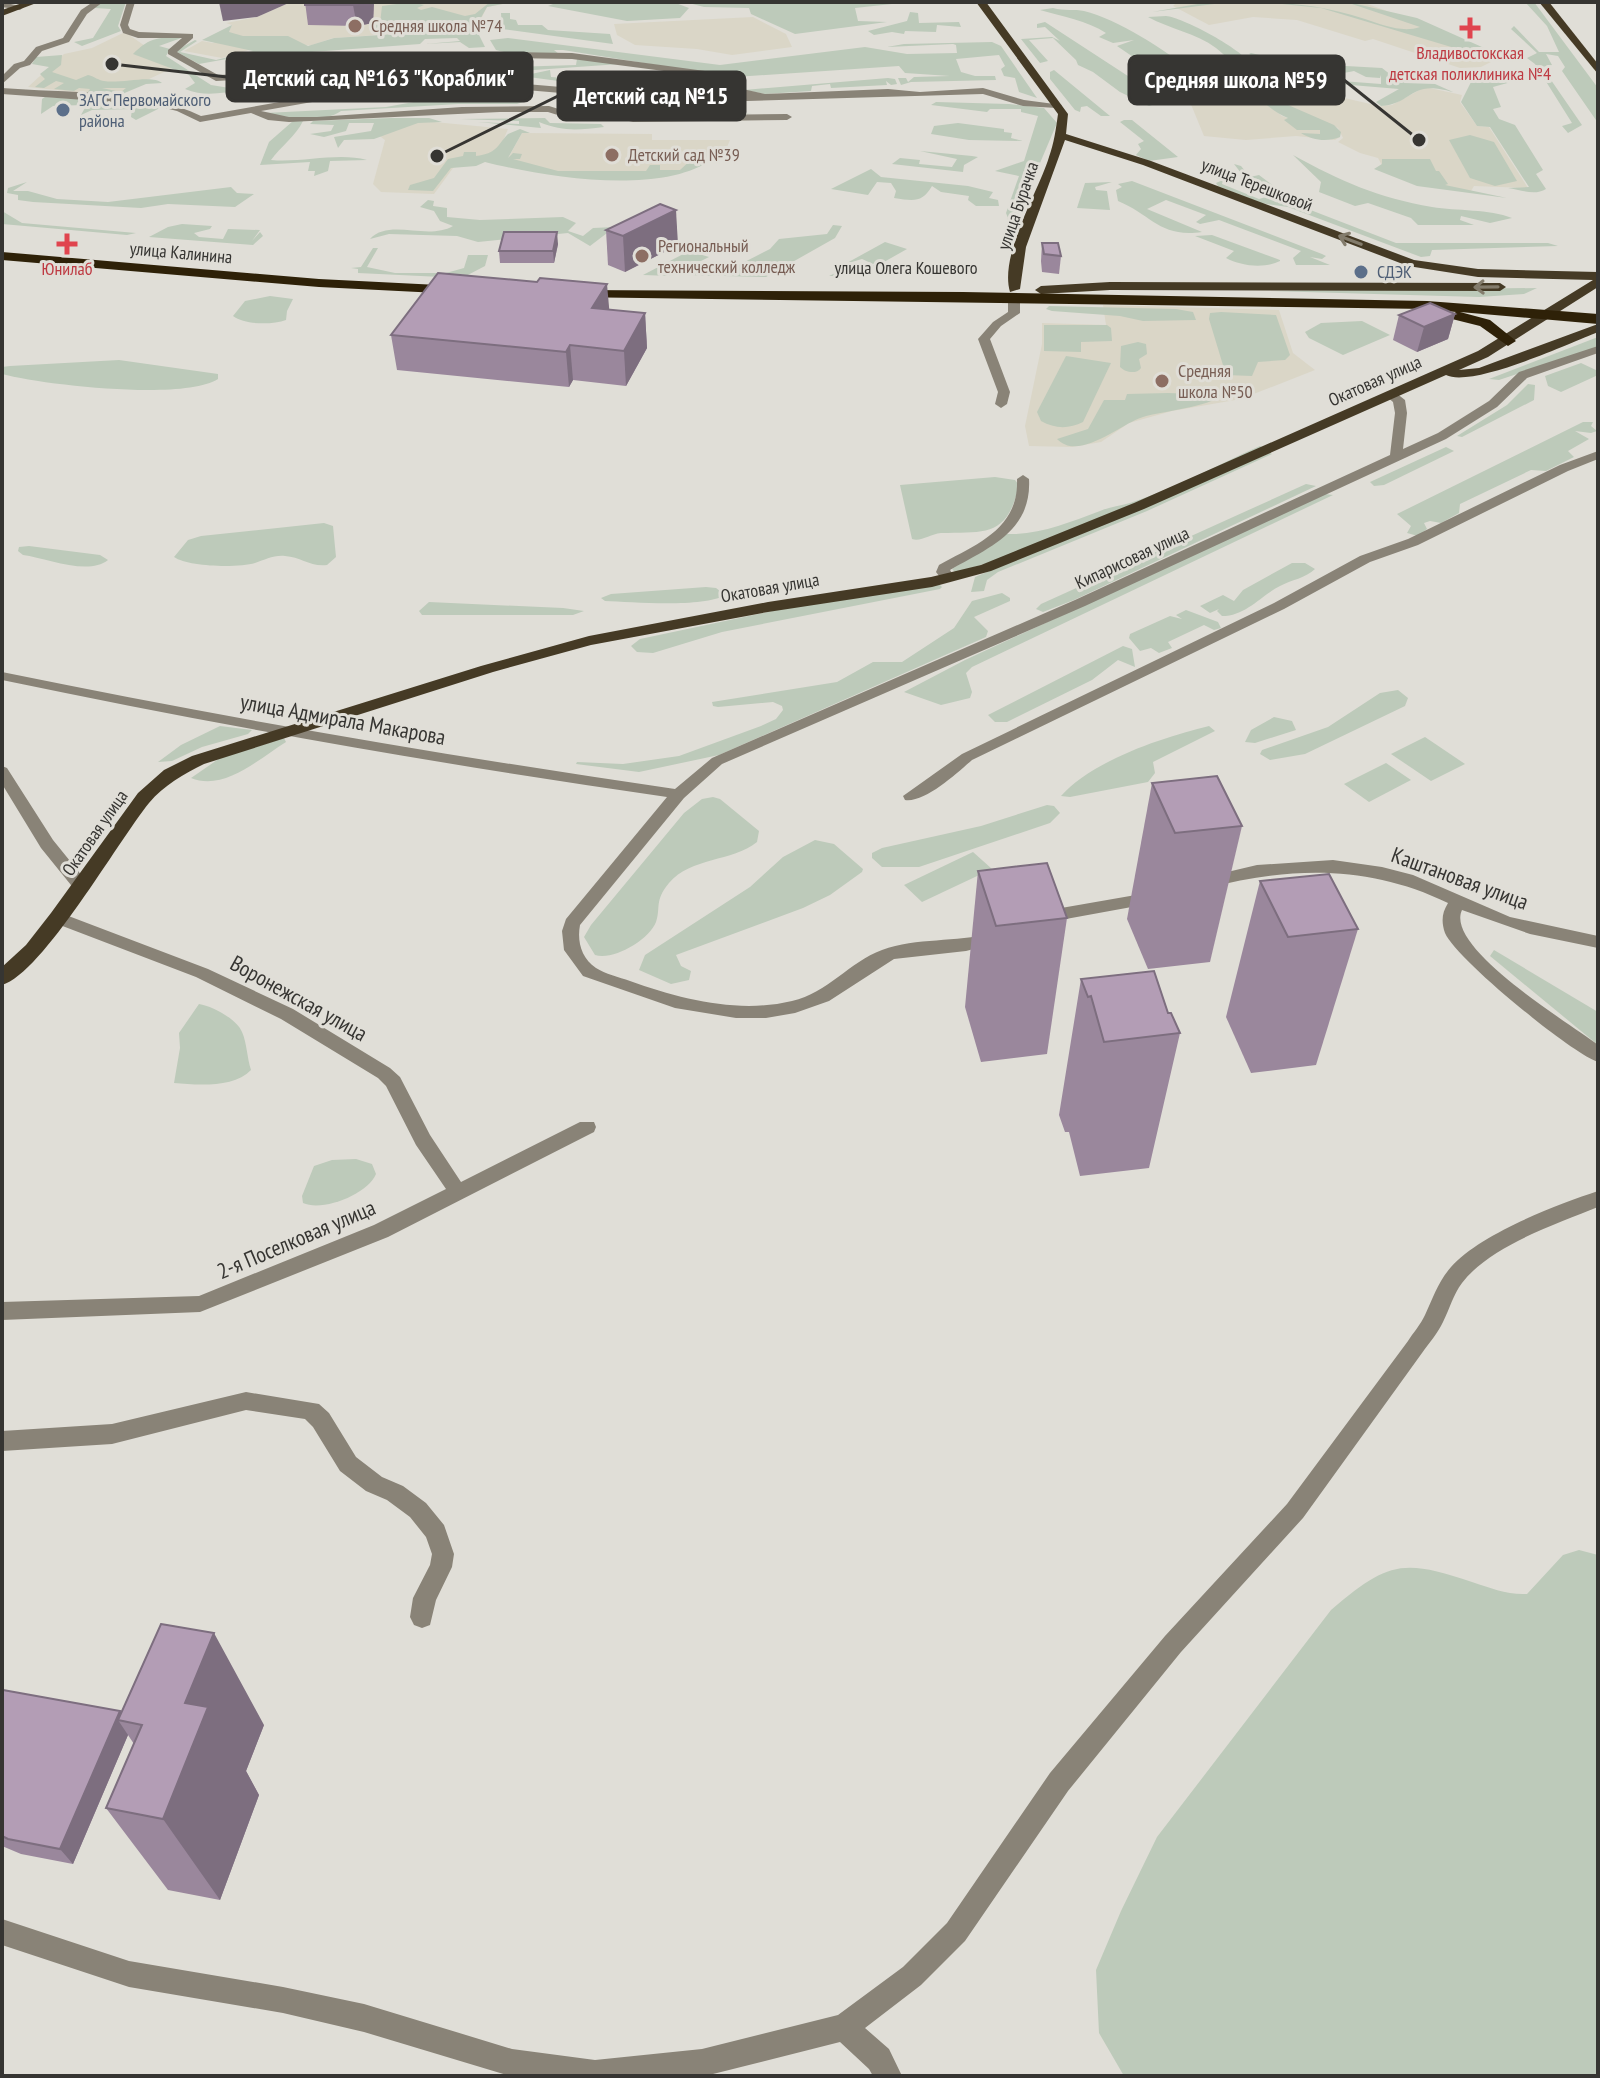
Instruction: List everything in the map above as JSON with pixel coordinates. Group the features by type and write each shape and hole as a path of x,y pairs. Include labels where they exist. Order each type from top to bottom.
{"highway":[{"name":"улица Калинина","path":"2,248 474,288 358,285 2,256"},
{"name":"улица Олега Кошевого","path":"560,290 1014,293 1501,305"},
{"name":"улица Олега Кошевого","path":"1014,293 1041,290 1501,305"},
{"path":"1250,301 1272,306 1459,316 1485,323 1508,341"},
{"path":"1501,305 1598,310"},
{"path":"1501,305 1598,319"},
{"path":"1579,335 1581,317"}],"main road":[{"path":"2,13 34,2"},
{"path":"981,2 1063,114 1063,136"},
{"path":"1544,2 1598,71"},
{"name":"улица Терешковой","path":"1063,136 1423,266 1478,273 1596,278"},
{"name":"улица Бурачка","path":"1014,293 1026,234 1063,136"},
{"path":"1041,290 1110,286 1502,287 1596,278"},
{"name":"Окатовая улица","path":"2,978 33,950 136,807 170,774 198,760 487,669 589,641 768,607 948,578 986,568 1444,373 1508,341 1580,293 1596,278"},
{"path":"1444,373 1468,374 1513,361 1598,328"},
{"path":"1483,354 1491,361 1513,361"}],"street":[{"path":"2,81 17,66 27,63 39,49 66,40 84,12 99,2"},
{"path":"131,2 126,31 138,35 190,36 171,52 209,77 358,71 375,64 408,59 572,56 705,74 726,88 765,97"},
{"path":"2,4 20,7"},
{"path":"358,71 367,74 374,88"},
{"path":"2,91 153,102 180,109 200,119 409,82 686,100 983,91 1023,103 1057,105"},
{"path":"253,110 262,118 281,119 451,109 556,110 564,114 609,114 633,119 787,117"},
{"path":"1001,404 1004,392 984,339 997,324 1014,313 1014,293"},
{"name":"Кипарисовая улица","path":"1170,894 1049,916 965,946 890,954 876,960 845,986 825,997 799,1008 773,1013 737,1013 702,1007 608,980 589,972 576,959 569,945 572,923 678,794 717,761 1080,603 1396,457 1466,422 1493,404 1523,375 1598,349"},
{"path":"1392,396 1399,400 1401,413 1396,457"},
{"path":"911,796 940,779 967,757 1279,606 1357,563 1413,542 1564,468 1598,455"},
{"path":"948,578 944,568 1003,531 1021,512 1026,492 1023,479"},
{"name":"улица Адмирала Макарова","path":"2,676 287,732 590,783 678,794"},
{"path":"2,771 47,844 81,886"},
{"name":"Каштановая улица","path":"1196,886 1258,869 1334,865 1392,875 1505,921 1598,942"},
{"path":"1459,901 1450,915 1451,925 1455,936 1475,960 1498,982 1598,1055"},
{"name":"Воронежская улица","path":"58,918 202,973 287,1014 384,1073 393,1082 423,1140 458,1192"},
{"name":"2-я Поселковая улица","path":"2,1311 200,1304 381,1231 587,1127"},
{"path":"2,1932 129,1974 283,2000 364,2018 512,2063 595,2074 702,2063 844,2027 912,1976 956,1932 1059,1782 1173,1644 1295,1511 1422,1337 1457,1274 1492,1245 1598,1199"},
{"path":"2,1441 112,1434 246,1401 311,1411 321,1420 348,1464 374,1484 395,1493 418,1510 436,1532 443,1554 441,1567 425,1598 422,1617"},
{"path":"844,2027 879,2059 888,2076"}],"shaded area":[{"name":"Средняя школа №74","path":"291,2 514,2 487,7 477,27 470,29 333,38 312,45 249,50 222,58 184,51 202,41 213,43 229,32 232,25 226,23 257,17"},
{"path":"1177,2 1362,2 1423,24 1493,61 1481,67 1460,68 1373,39 1365,41 1297,20 1253,17 1209,25 1173,6"},
{"path":"753,17 786,34 792,47 732,55 635,45 617,35 614,24"},
{"path":"125,32 175,67 112,96 28,87 64,54 92,48"},
{"path":"1238,74 1254,95 1282,116 1340,137 1335,140 1296,136 1246,140 1204,136 1189,92 1197,92 1200,79"},
{"path":"1280,86 1379,106 1392,105 1425,87 1462,95 1460,102 1477,126 1489,127 1528,188 1474,186 1471,191 1425,184 1385,171 1378,158 1338,142 1343,138 1338,128 1278,102 1270,92"},
{"path":"413,120 508,129 497,155 466,159 453,168 434,194 381,192 373,184 385,140 377,134"},
{"name":"Детский сад №39","path":"522,133 652,134 652,140 730,140 727,147 705,162 666,177 575,177 505,164"},
{"name":"Средняя школа №50","path":"1103,305 1279,310 1293,353 1315,370 1241,399 1172,411 1129,423 1101,442 1072,447 1029,446 1025,426 1042,344 1042,323 1106,325"}],"green space":[{"path":"102,2 126,2 118,26 121,31 82,46 74,42 93,38 111,9 95,8"},
{"path":"411,2 424,5 417,8 421,10 432,7 465,16 475,14 490,2 513,2 487,7 478,23 471,25 384,30 369,27 380,24 382,6"},
{"path":"558,2 673,2 689,8 680,18 627,21 548,6"},
{"path":"685,2 901,3 855,8 858,21 887,22 795,34 751,14 749,8 704,7"},
{"path":"1209,2 1257,2 1152,12"},
{"path":"1265,2 1325,8 1399,29 1420,27 1349,3 1417,18 1511,60 1488,58 1321,8"},
{"path":"1525,2 1534,2 1598,88 1598,123 1562,71 1565,67 1558,56 1546,54 1552,65 1542,67 1582,125 1568,133 1562,126 1572,123 1535,64 1527,58 1537,53 1511,29 1514,26 1539,52 1559,52 1547,26"},
{"path":"1040,10 1084,11 1111,21 1155,45 1191,71 1142,63 1117,46 1134,40 1113,43 1099,37 1106,33 1091,25"},
{"path":"910,12 918,13 919,23 959,22 961,27 937,25 936,32 905,31 904,34 874,35 868,31 907,21"},
{"path":"501,13 510,13 510,19 516,20 518,25 610,34 613,44 502,29"},
{"path":"1166,16 1197,27 1243,55 1252,73 1278,85 1273,93 1279,101 1334,125 1341,132 1340,137 1320,140 1301,133 1320,134 1320,130 1297,130 1284,120 1288,118 1257,95 1216,48 1148,17"},
{"path":"1045,22 1154,93 1155,104 1149,106 1120,92 1078,65 1053,38 1029,40 1048,61 1040,63 1021,39 1052,37 1060,41 1045,27 1037,28 1037,24"},
{"path":"232,25 229,32 243,36 288,36 308,46 334,38 476,29 485,47 469,48 460,42 425,44 460,41 457,38 425,39 420,44 232,58 199,64 175,51 195,40 180,52 216,60 253,51 202,40"},
{"path":"184,37 159,46 170,49 166,56 211,85 242,90 213,94 185,89 195,83 189,75 133,54 156,39"},
{"path":"508,38 720,65 865,47 907,54 957,53 953,44 887,47 992,42 1001,46 1037,98 1019,92 1015,78 1004,76 1001,69 1005,66 999,55 956,59 961,72 995,76 996,80 911,82 901,85 898,78 906,78 908,82 914,77 950,76 905,73 899,66 735,77 723,85 712,74 563,50 554,50 559,54 504,52 496,50 490,40"},
{"path":"1251,53 1292,63 1382,68 1391,75 1405,78 1404,83 1435,84 1453,92 1428,88 1381,106 1376,102 1399,89 1327,83 1328,80 1381,84 1381,75 1380,78 1366,77 1354,71 1332,73 1302,70 1259,59"},
{"path":"62,55 61,65 52,72 76,80 88,75 104,81 151,79 162,83 146,84 115,97 126,88 102,88 116,91 110,95 87,93 90,89 54,89 64,83 56,81 44,88 35,87 45,79 40,74 49,67 32,64 36,57"},
{"path":"493,59 503,59 512,67 576,65 577,59 620,64 520,71 531,74 550,70 551,77 579,79 628,75 616,80 617,87 624,88 709,84 725,93 744,96 648,97 561,87 566,82 499,73 500,61"},
{"path":"1054,70 1110,116 1101,116 1087,106 1081,107 1080,112 1075,110 1050,79 1050,72"},
{"path":"1501,77 1511,82 1493,87 1501,107 1493,109 1499,119 1515,125 1543,170 1536,174 1546,189 1542,191 1508,188 1529,187 1490,127 1477,126 1461,102 1471,82"},
{"path":"895,79 897,84 891,85 886,81 887,85 831,88 830,84 812,86 811,91 765,94 744,90"},
{"path":"452,95 532,99 517,104 341,111 314,119 265,113 386,107"},
{"path":"42,99 137,103 160,108 136,120 131,117 132,109 92,110 81,115 86,106 83,105 53,106 41,114"},
{"path":"936,102 1044,108 1057,123 1012,229 1005,227 1006,213 1019,176 995,171 1024,161 1038,116 1021,112 1021,109 990,109 987,112 931,105"},
{"path":"585,106 752,114 635,118 592,112"},
{"path":"429,118 442,122 418,123 374,139 344,140 338,148 334,137 371,131 374,123 349,123 346,131 324,137 310,134 331,131 334,125 310,124 313,121"},
{"path":"545,118 550,123 601,124 604,127 571,129 539,122 541,128 478,122 519,124 519,121 460,119"},
{"path":"1132,120 1178,157 1149,161 1136,155 1141,149 1138,144 1144,141 1120,122"},
{"path":"293,121 303,121 271,160 344,157 367,160 330,161 328,171 314,176 315,171 308,171 310,162 260,165 269,142"},
{"path":"958,123 1004,129 1004,132 1012,133 1011,138 1023,141 969,140 931,134 934,126"},
{"path":"520,129 530,133 522,133 508,158 513,153 522,154 520,159 513,159 558,171 646,171 650,165 660,165 660,170 680,170 692,159 702,158 708,162 686,172 659,178 599,180 537,173 485,162 451,168 433,191 408,190 410,185 434,178 448,159 463,156 464,152 476,152 476,156 488,153 508,134"},
{"path":"1470,135 1494,142 1517,181 1495,186 1470,178 1449,140"},
{"path":"920,151 978,157 964,165 963,172 892,164 900,158 920,160 919,164 952,167 957,159"},
{"path":"1293,155 1344,181 1395,199 1512,218 1490,223 1461,216 1460,220 1474,225 1418,225 1411,218 1368,203 1355,206 1319,192 1321,182"},
{"path":"1382,159 1430,159 1448,184 1445,185 1507,198 1417,186 1374,169 1382,164"},
{"path":"1234,164 1241,166 1250,177 1259,175 1275,187 1268,189 1282,199 1396,243 1548,243 1558,246 1432,250 1430,256 1421,257 1288,207 1260,203 1218,186 1216,183 1223,180 1222,184 1259,199 1269,196 1248,182"},
{"path":"871,169 881,177 968,186 993,192 989,198 998,200 999,206 976,206 968,200 969,196 941,192 932,186 921,198 912,200 894,198 896,191 891,183 877,182 868,195 831,189"},
{"path":"1132,181 1322,254 1326,256 1322,259 1310,257 1330,265 1296,265 1293,258 1301,251 1219,220 1200,224 1196,222 1206,215 1166,200 1147,209 1202,232 1166,229 1118,201 1116,190 1122,187 1118,184"},
{"path":"27,182 13,191 28,191 57,199 108,202 231,187 237,193 254,194 235,207 168,204 141,208 33,202 18,200 18,195 7,193 8,188"},
{"path":"1112,182 1095,187 1096,190 1107,191 1110,210 1077,208 1085,183"},
{"path":"428,200 434,201 433,206 447,208 447,217 480,220 563,217 576,223 568,231 583,236 593,228 615,227 590,246 568,233 478,242 457,236 389,234 370,239 388,230 432,231 453,226 440,221 434,211 420,207"},
{"path":"2,211 22,223 136,233 127,235 2,224"},
{"path":"182,224 212,226 194,233 199,237 223,239 228,229 260,230 252,241 260,232 263,236 253,245 149,237"},
{"path":"833,225 842,226 835,238 766,277 684,275 708,271 723,273 770,249 779,239 827,234"},
{"path":"1212,235 1280,261 1260,266 1239,263 1226,258 1234,251 1195,236"},
{"path":"885,242 907,249 861,275 829,276 859,262 870,266 859,273 881,261 873,264 862,259 845,264"},
{"path":"373,248 378,248 367,267 395,273 446,273 464,268 468,255 488,255 485,266 462,278 358,273 358,269 351,268 361,267"},
{"path":"689,251 709,257 671,276 643,275"},
{"path":"1537,288 1524,294 1479,297 1269,291"},
{"path":"270,296 293,299 286,320 259,323 233,316 245,301"},
{"path":"1049,306 1176,309 1193,312 1196,320 1143,321 1120,316 1052,311 1046,309"},
{"path":"1210,313 1276,315 1290,355 1285,360 1258,362 1252,376 1226,375 1209,319"},
{"path":"1362,321 1390,335 1343,355 1309,338 1305,332 1321,323"},
{"path":"1044,325 1107,325 1111,328 1112,341 1081,342 1081,352 1044,351"},
{"path":"1598,337 1598,347 1499,380 1489,379"},
{"path":"1138,342 1146,344 1147,354 1139,359 1141,368 1133,372 1125,370 1120,367 1121,346"},
{"path":"1066,356 1111,363 1083,422 1057,427 1041,421 1037,412"},
{"path":"119,360 218,374 218,379 201,386 146,390 48,383 2,374 2,367 10,366"},
{"path":"1581,363 1598,371 1598,375 1561,392 1548,386 1545,376"},
{"path":"1528,384 1535,385 1534,400 1462,437 1457,436 1507,405"},
{"path":"1127,394 1220,395 1208,402 1143,417 1088,444 1066,445 1057,439 1088,429 1104,400 1125,400"},
{"path":"1583,422 1593,422 1591,426 1597,431 1575,431 1589,439 1568,451 1574,457 1546,471 1531,470 1460,504 1459,513 1441,523 1424,523 1427,529 1418,536 1407,533 1411,526 1397,514"},
{"path":"1260,446 1197,477 1022,550 972,568 955,572 952,569 1006,534 1030,533 1130,503"},
{"path":"1446,447 1454,451 1384,485 1374,486 1370,482"},
{"path":"1270,453 1147,511 998,572 987,580 984,591 971,592 975,577"},
{"path":"995,477 1015,480 1019,485 1014,502 1001,523 983,531 941,533 912,539 900,485"},
{"path":"1306,484 1316,486 1074,600 1043,612 1036,609 1041,604"},
{"path":"1325,494 1333,495 972,667 966,673 972,692 970,698 941,705 904,692 965,660"},
{"path":"324,523 333,526 336,557 327,565 285,556 247,565 226,566 201,565 174,557 188,540 201,536"},
{"path":"19,547 100,555 108,560 100,565 67,565 23,555 18,551"},
{"path":"1292,563 1305,563 1315,569 1273,590 1238,613 1222,616 1217,611 1219,609 1210,613 1200,606 1223,595 1234,601 1243,590"},
{"path":"939,584 940,589 722,632 653,653 637,652 631,646 640,639 791,607"},
{"path":"716,588 725,595 685,603 605,601 601,598 611,594"},
{"path":"1002,593 1010,601 974,617 988,631 986,637 719,755 639,772 576,764 623,764 679,756 761,726 776,719 783,710 782,706 773,702 718,707 713,706 712,702 837,682 873,662 902,662 954,628 972,601"},
{"path":"429,602 584,611 573,615 422,615 419,611"},
{"path":"1186,610 1218,622 1221,628 1214,630 1204,625 1168,642 1172,648 1159,653 1151,648 1140,651 1129,638 1130,634 1170,616 1182,619 1176,615"},
{"path":"1123,646 1132,649 1135,667 1118,660 1092,680 1007,722 995,722 988,715"},
{"path":"1398,690 1408,698 1405,706 1305,754 1270,760 1260,754 1262,750 1328,727 1380,693"},
{"path":"1274,717 1292,721 1296,730 1255,743 1245,742 1251,730"},
{"path":"220,726 252,730 172,761 158,762 181,745"},
{"path":"1209,726 1215,731 1153,762 1155,773 1148,782 1070,797 1061,796 1091,771 1110,761 1151,743"},
{"path":"1425,737 1465,764 1431,781 1391,754"},
{"path":"284,738 286,742 229,777 216,781 191,778 220,758"},
{"path":"1386,763 1411,780 1369,802 1344,784"},
{"path":"702,799 720,799 759,831 757,842 678,875 661,895 656,922 646,936 620,952 595,955 584,937 591,925 684,813"},
{"path":"1047,805 1054,806 1060,813 1050,823 919,867 882,867 872,858 872,853 882,848 981,826"},
{"path":"815,840 834,844 863,869 862,872 830,895 803,908 676,955 681,966 691,971 689,980 671,984 639,970 645,955 750,887 783,857"},
{"path":"973,852 992,869 922,902 904,885"},
{"path":"1494,950 1598,1012 1598,1045 1490,956"},
{"path":"199,1004 224,1014 239,1027 251,1070 244,1076 215,1084 174,1083 180,1048 179,1033"},
{"path":"356,1159 372,1164 376,1174 364,1188 333,1203 303,1203 302,1196 314,1166 332,1160"},
{"path":"1579,1550 1598,1555 1598,2076 1124,2076 1099,2033 1096,1970 1121,1911 1157,1837 1331,1610 1367,1582 1396,1569 1428,1570 1506,1592 1527,1594 1563,1555"}],"building":[{"path":"305,2 369,2 305,5"},
{"path":"660,204 676,210 623,236 606,230"},
{"path":"504,232 557,232 553,251 499,251"},
{"path":"1042,243 1058,243 1061,256 1044,254"},
{"path":"438,273 537,282 540,278 607,284 592,308 645,313 624,351 570,345 566,352 391,335"},
{"path":"1430,303 1455,314 1424,327 1399,315"},
{"path":"1217,776 1242,826 1175,833 1152,783"},
{"path":"1047,863 1067,918 996,926 978,871"},
{"path":"1329,874 1358,929 1288,937 1260,881"},
{"path":"1154,971 1168,1013 1171,1013 1180,1033 1104,1042 1091,996 1088,997 1081,979"},
{"path":"161,1624 214,1633 185,1703 208,1707 163,1819 106,1808 142,1725 118,1720"},
{"path":"3,1690 120,1711 60,1849 2,1836"}],"place":[{"name":"Средняя школа №74","path":"355,26"},
{"name":"Владивостокская детская поликлиника №4","path":"1470,28"},
{"name":"Детский сад №163 \"Кораблик\"","path":"112,64"},
{"name":"ЗАГС Первомайского района","path":"63,110"},
{"name":"Средняя школа №59","path":"1419,140"},
{"name":"Детский сад №39","path":"612,155"},
{"name":"Детский сад №15","path":"437,156"},
{"name":"Юнилаб","path":"67,244"},
{"name":"Региональный технический колледж","path":"642,256"},
{"name":"СДЭК","path":"1361,272"},
{"name":"Средняя школа №50","path":"1162,381"}]}
